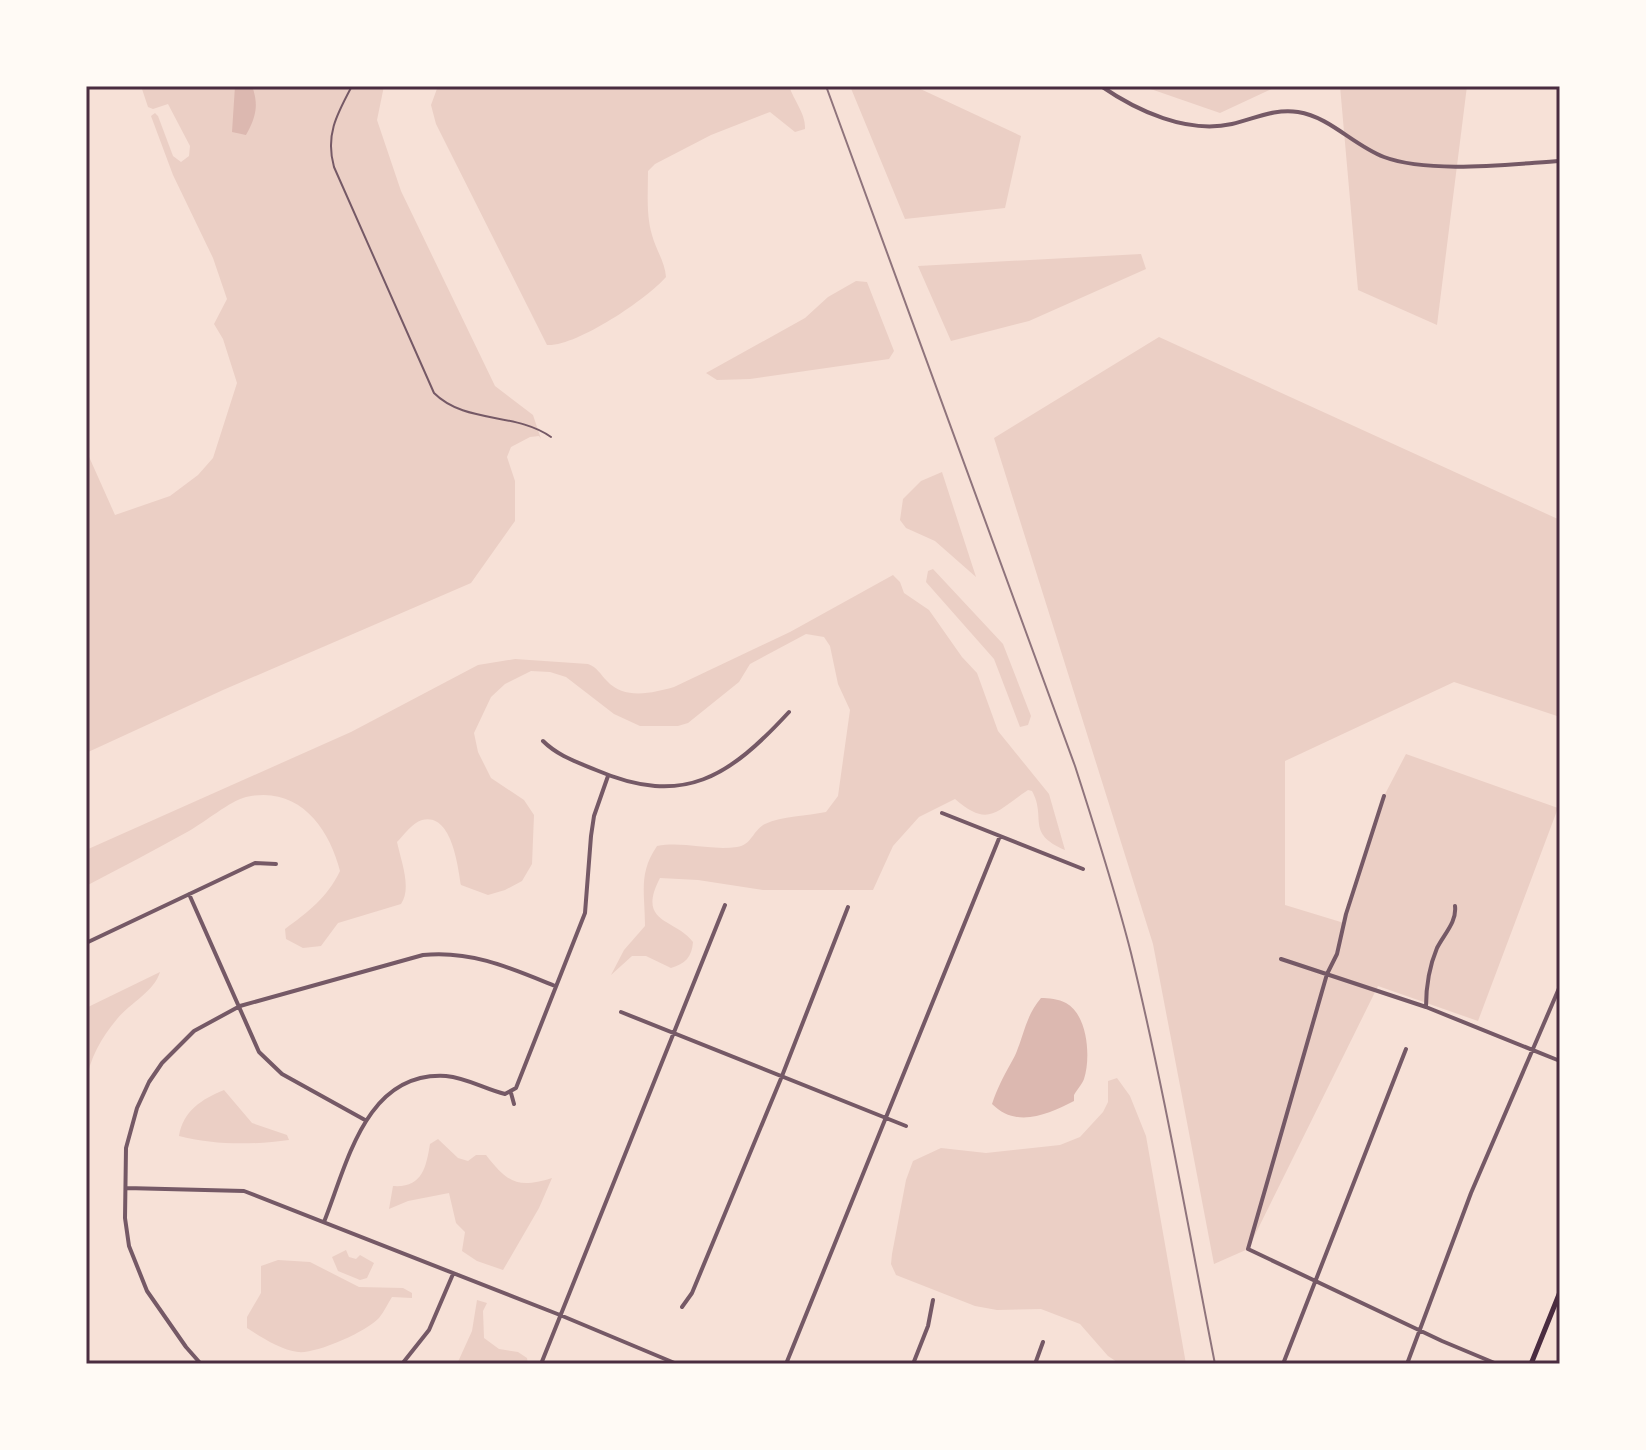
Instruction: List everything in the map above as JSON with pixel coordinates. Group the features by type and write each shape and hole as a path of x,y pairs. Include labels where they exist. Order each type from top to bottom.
{"main road":[{"path":"1531,1364 1560,1292"}],"street":[{"path":"1101,86 1142,109 1182,124 1229,125 1278,111 1299,112 1325,122 1385,158 1413,163 1465,165 1560,161"},
{"path":"543,741 555,752 608,776 653,787 676,787 700,782 734,765 789,712"},
{"path":"514,1104 511,1093 519,1080 585,913 594,816 608,776"},
{"path":"1384,796 1346,914 1337,954 1327,974 1248,1249 1497,1364"},
{"path":"942,813 1083,869"},
{"path":"786,1364 1000,836"},
{"path":"86,943 255,863 276,864"},
{"path":"189,894 259,1052 301,1085 365,1120"},
{"path":"541,1364 725,905"},
{"path":"1426,1007 1429,974 1437,949 1456,915 1455,906"},
{"path":"682,1307 692,1293 848,907"},
{"path":"201,1364 147,1291 129,1246 125,1218 126,1148 130,1131 149,1082 162,1063 194,1031 240,1006 395,961 445,952 486,959 555,986"},
{"path":"1281,959 1426,1007 1560,1061"},
{"path":"1407,1364 1471,1193 1560,986"},
{"path":"621,1012 906,1126"},
{"path":"1283,1364 1406,1049"},
{"path":"324,1222 365,1120 382,1098 429,1076 460,1078 493,1091 511,1093"},
{"path":"126,1188 244,1191 677,1364"},
{"path":"402,1364 429,1330 453,1274"},
{"path":"913,1364 928,1326 933,1300"},
{"path":"1035,1364 1043,1342"}],"lane":[{"path":"352,86 334,119 331,158 434,393 454,408 530,425 551,437"}],"shaded area":[{"path":"141,86 384,86 377,120 401,191 495,386 533,415 541,439 539,436 530,437 511,447 507,457 515,481 515,521 471,583 86,753 86,450 115,515 170,496 198,475 213,458 237,383 223,339 214,324 227,299 213,258 173,175 151,116 155,113 158,116 173,156 181,162 189,156 190,146 168,104 153,109 148,107"},
{"path":"235,86 252,86 254,93 255,111 246,135 232,132"},
{"path":"438,86 789,86 802,113 805,129 795,132 770,112 711,135 655,164 648,171 649,220 666,277 610,320 560,344 547,345 436,124 431,105"},
{"path":"850,86 914,86 1021,136 1005,208 905,219"},
{"path":"1142,86 1278,86 1220,113"},
{"path":"1340,86 1467,86 1437,325 1358,290"},
{"path":"1141,254 1146,269 1029,321 951,341 918,266"},
{"path":"856,281 867,282 894,351 889,359 750,379 717,380 706,373 805,318 828,297"},
{"path":"1159,337 1560,520 1560,717 1454,682 1285,761 1285,905 1344,923 1384,796 1406,754 1558,808 1478,1021 1378,986 1248,1249 1214,1264 1153,944 994,438"},
{"path":"942,472 976,577 935,541 906,528 900,520 903,499 921,481"},
{"path":"933,569 1003,644 1031,716 1028,725 1020,727 994,659 926,582 928,571"},
{"path":"893,575 904,593 929,610 977,673 998,731 1049,794 1065,850 1053,844 1041,831 1036,801 1032,791 1028,790 992,814 976,813 955,799 919,817 893,846 873,890 763,890 698,880 660,878 652,904 661,918 693,942 689,956 671,968 646,956 632,956 611,975 624,950 645,926 645,875 657,846 742,846 765,824 826,812 838,796 850,710 838,684 830,646 824,637 806,634 750,664 739,682 688,723 678,726 640,726 614,714 566,677 550,672 531,671 505,684 491,697 474,733 478,752 491,778 524,800 534,815 532,864 522,881 505,890 488,895 461,885 447,832 432,820 422,820 397,842 406,882 401,904 338,923 321,946 303,948 286,939 285,929 323,897 340,871 328,839 308,813 281,797 265,795 246,797 233,803 189,831 86,886 86,850 351,732 478,665 515,659 588,664 622,691 657,691 674,687 790,632"},
{"path":"160,972 153,986 122,1013 106,1033 93,1057 86,1082 86,1008"},
{"path":"1041,998 1066,1003 1079,1017 1087,1049 1084,1079 1074,1095 1074,1101 1033,1117 1012,1116 992,1104"},
{"path":"1117,1078 1130,1096 1146,1136 1186,1364 1120,1364 1108,1356 1080,1324 1041,1309 997,1310 975,1306 896,1275 891,1264 892,1254 906,1180 913,1161 941,1148 986,1153 1060,1145 1080,1137 1103,1112 1108,1102 1108,1081"},
{"path":"224,1090 252,1123 287,1135 289,1140 234,1143 179,1136 189,1113 208,1097"},
{"path":"438,1139 458,1158 468,1161 476,1155 486,1155 500,1172 514,1181 530,1183 552,1178 539,1208 503,1270 477,1261 462,1251 465,1232 456,1223 449,1193 408,1201 389,1209 393,1186 410,1184 421,1175 430,1144"},
{"path":"346,1250 349,1257 356,1259 360,1255 374,1263 367,1278 360,1280 338,1271 332,1257"},
{"path":"278,1260 310,1262 359,1287 403,1288 412,1293 412,1298 392,1297 373,1324 340,1341 316,1350 292,1351 271,1343 247,1328 247,1317 261,1293 261,1266"},
{"path":"477,1300 487,1303 483,1311 484,1338 499,1349 518,1352 527,1358 528,1364 457,1364 472,1331"}],"railway":[{"path":"826,86 1075,766 1104,859 1131,953 1154,1055 1215,1364"}]}
